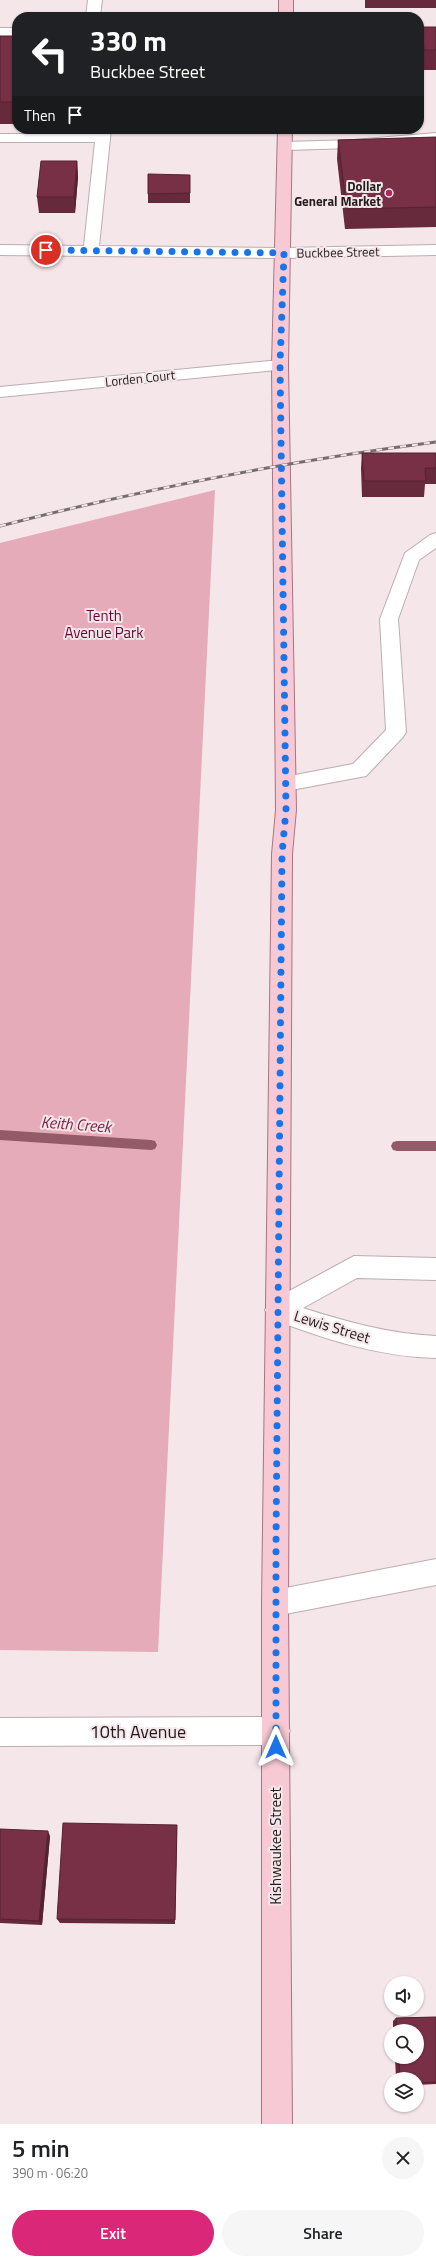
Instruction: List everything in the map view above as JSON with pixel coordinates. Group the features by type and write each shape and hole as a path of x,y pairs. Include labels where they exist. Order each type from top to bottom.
{"main road":[{"path":"286,0 286,12"},
{"name":"Kishwaukee Street","path":"277,2124 275,1603 282,854 286,783 280,365 284,253 285,134"}],"street":[{"path":"93,12 95,0"},
{"path":"0,32 12,32"},
{"path":"0,138 103,134 92,251"},
{"path":"285,146 353,144 436,137"},
{"name":"Buckbee Street","path":"0,250 284,253 436,250"},
{"name":"Lorden Court","path":"0,392 280,365"},
{"path":"286,783 359,771 396,732 389,619 411,557 436,540"},
{"name":"Lewis Street","path":"277,1310 354,1267 436,1269"},
{"name":"Lewis Street","path":"277,1310 357,1337 411,1348 436,1348"},
{"path":"275,1603 436,1572"},
{"name":"10th Avenue","path":"0,1732 276,1731"}],"green space":[{"name":"Tenth Avenue Park","path":"215,490 158,1652 0,1650 0,543"}],"building":[{"path":"424,27 436,27 436,50 424,50"},
{"path":"0,36 12,36 12,102 0,102"},
{"name":"Dollar General Market","path":"436,137 436,207 347,209 338,140"},
{"path":"41,161 77,161 74,197 37,197"},
{"path":"148,174 190,175 190,193 148,194"},
{"path":"362,453 436,453 436,468 425,468 426,481 364,481"},
{"path":"63,1823 177,1825 175,1920 57,1919"},
{"path":"0,1829 48,1831 39,1921 0,1919"},
{"path":"436,2017 436,2082 424,2083 424,2072 400,2072 399,2064 424,2064 424,2024 396,2024 396,2018"}],"waterway":[{"name":"Keith Creek","path":"0,1135 151,1145"},
{"name":"Keith Creek","path":"397,1146 436,1146"}],"railway":[{"path":"0,526 108,500 217,477 326,458 436,442"}],"place":[{"name":"Dollar General Market","path":"389,193"}],"route":[{"path":"46,250 284,253 280,365 284,535 286,810 282,854 277,1310 275,1603 276,1747"}]}
